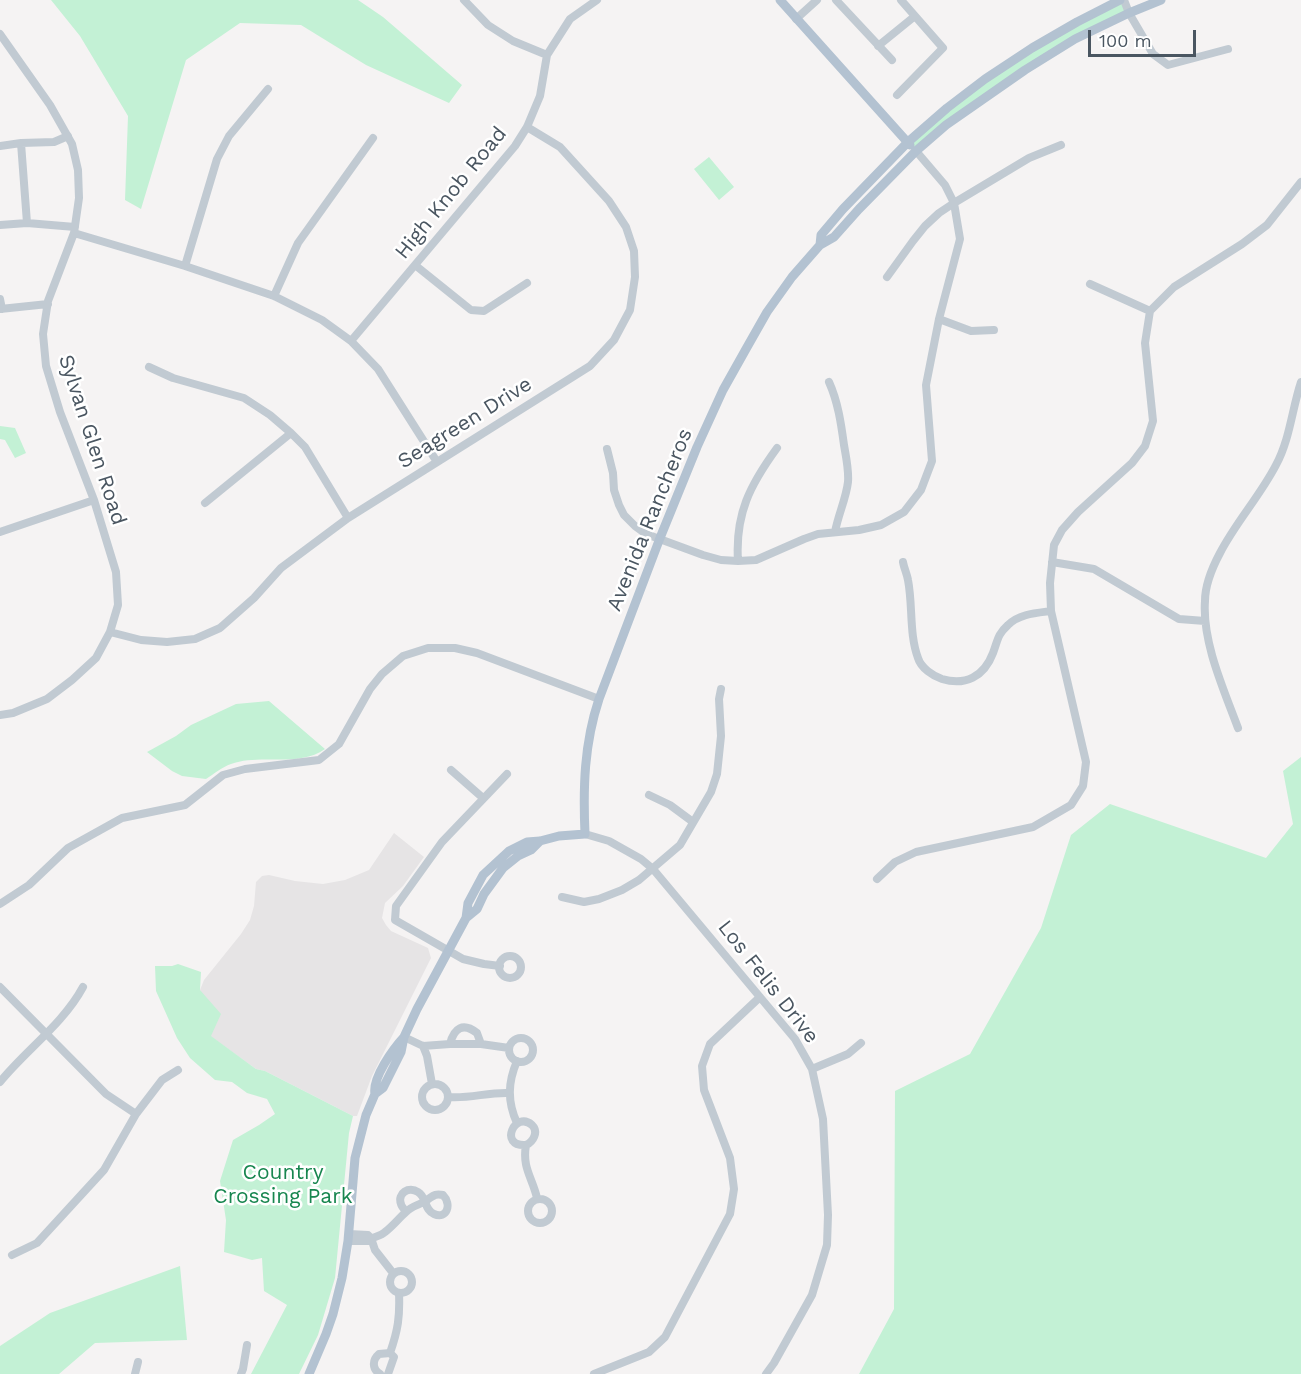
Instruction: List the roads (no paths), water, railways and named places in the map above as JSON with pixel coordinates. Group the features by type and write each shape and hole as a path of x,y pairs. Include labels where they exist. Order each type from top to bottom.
{"main road":[{"path":"780,0 916,151"},
{"name":"Avenida Rancheros","path":"820,245 820,235 843,209 908,142 947,108 1014,60 1077,22 1122,0"},
{"name":"Avenida Rancheros","path":"585,834 587,755 591,723 599,699 697,447 723,390 767,312 792,277 820,245 834,237 916,151 946,125 1025,70 1075,39 1161,0"},
{"path":"309,1374 333,1314 342,1278 355,1158 366,1115 375,1094 383,1088 401,1052 404,1037 417,1009 466,918 477,909 484,894 503,868 531,850 540,841 559,836 585,834"}],"street":[{"path":"464,0 488,25 513,41 547,55"},
{"name":"High Knob Road","path":"351,341 515,146 527,127 540,96 547,55 570,19 597,0"},
{"path":"796,19 818,0"},
{"path":"836,0 892,60"},
{"path":"897,95 943,48 901,0"},
{"path":"1122,0 1154,54 1168,65 1228,49"},
{"path":"878,46 915,16"},
{"name":"Sylvan Glen Road","path":"0,34 50,105 68,136 78,170 79,198 74,230 48,304 43,334 46,366 60,412 94,500 116,572 118,605 110,632 96,658 47,699 13,713 0,715"},
{"path":"185,266 217,159 229,136 268,89"},
{"name":"Seagreen Drive","path":"110,632 141,640 167,642 195,639 220,628 254,598 281,568 348,518 590,366 614,340 630,310 635,277 634,251 626,227 609,201 560,147 527,127"},
{"path":"0,146 54,142 68,136"},
{"path":"274,296 298,243 373,138"},
{"path":"21,143 27,223"},
{"path":"887,277 925,226 939,213 1029,158 1061,145"},
{"path":"607,449 613,473 614,490 624,515 646,534 721,560 756,560 818,534 859,530 881,525 904,512 921,490 932,461 926,385 939,319 960,239 954,203 945,185 916,151"},
{"path":"877,879 896,862 916,852 1033,827 1071,805 1083,786 1086,762 1051,611 1050,584 1054,545 1062,530 1078,512 1132,463 1145,446 1153,421 1145,343 1150,311 1174,287 1242,244 1267,225 1301,182"},
{"path":"0,225 27,223 55,225 74,230 274,296 322,320 351,341 378,369 437,462"},
{"path":"415,265 471,310 484,311 527,283"},
{"path":"1090,285 1150,311"},
{"path":"0,299 1,309 48,304"},
{"path":"939,319 971,331 994,330"},
{"path":"149,367 173,378 244,398 270,415 305,447 348,518"},
{"path":"829,382 837,403 848,468 846,493 835,532"},
{"path":"1238,728 1214,662 1205,621 1204,599 1209,578 1220,553 1276,464 1285,442 1301,382"},
{"path":"205,503 291,433"},
{"path":"738,561 738,528 748,496 755,480 777,448"},
{"path":"0,532 94,500"},
{"path":"1052,561 1094,569 1179,619 1205,621"},
{"path":"903,562 908,580 914,642 919,661 934,677 954,682 970,680 983,670 992,656 999,635 1010,623 1028,614 1051,611"},
{"path":"0,904 29,885 68,849 122,818 185,805 223,775 245,768 319,760 339,744 370,689 382,674 403,656 428,648 454,648 477,653 599,699"},
{"path":"562,897 584,902 622,890 639,880 680,845 711,792 717,774 721,736 719,699 721,689"},
{"path":"451,770 483,798"},
{"path":"500,966 463,959 395,920 396,906 442,842 507,774"},
{"path":"649,795 670,805 693,822"},
{"name":"Los Felis Drive","path":"585,834 609,841 653,869 795,1039 812,1070 823,1119 828,1215 827,1245 812,1295 766,1374"},
{"path":"0,987 106,1094 136,1114"},
{"path":"0,1082 75,1002 83,987"},
{"path":"594,1374 649,1352 665,1337 730,1214 734,1189 730,1158 704,1090 702,1066 710,1044 760,997"},
{"path":"450,1044 452,1035 461,1028 468,1028 477,1033 481,1044"},
{"path":"404,1037 423,1046 481,1044 508,1048"},
{"path":"519,1038 528,1040 531,1044 531,1054 529,1059 517,1060 512,1057 508,1048 514,1040 519,1038"},
{"path":"812,1070 848,1054 861,1043"},
{"path":"423,1046 432,1084"},
{"path":"517,1060 508,1093 517,1123"},
{"path":"12,1255 37,1243 104,1170 136,1114 162,1080 178,1070"},
{"path":"432,1084 443,1087 448,1096 446,1105 442,1109 431,1111 420,1099 421,1094 432,1084"},
{"path":"448,1096 460,1098 486,1093 508,1093"},
{"path":"517,1123 528,1123 534,1129 533,1139 526,1145 515,1143 512,1139 510,1133 517,1123"},
{"path":"526,1145 524,1153 526,1170 537,1198"},
{"path":"371,1238 384,1233 406,1212 426,1201 413,1189 402,1194 400,1202 406,1212"},
{"path":"348,1237 369,1235 375,1250 393,1273"},
{"path":"407,1272 411,1278 407,1291 399,1293 394,1291 389,1281 393,1273 407,1272"},
{"path":"390,1353 398,1328 399,1293"},
{"path":"241,1374 247,1345"},
{"path":"380,1374 373,1365 374,1360 379,1354 390,1353"},
{"path":"388,1374 394,1357 390,1353"},
{"path":"135,1374 138,1362"}],"park label":[{"name":"Country Crossing Park","path":"283,1185"}]}
